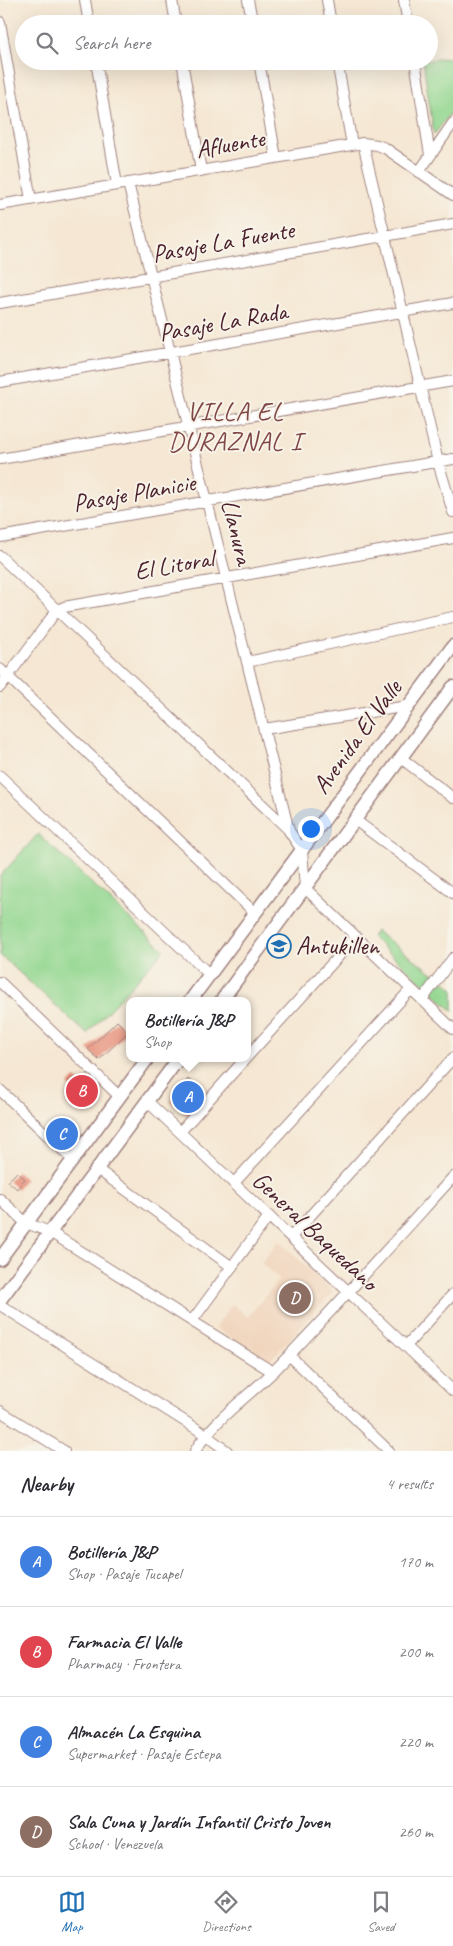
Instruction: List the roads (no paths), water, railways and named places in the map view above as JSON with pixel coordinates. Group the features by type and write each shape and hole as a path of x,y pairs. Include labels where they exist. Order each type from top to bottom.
{"street":[{"path":"85,0 88,15"},
{"path":"172,0 174,15"},
{"path":"248,0 250,15"},
{"path":"327,0 330,15"},
{"path":"404,0 406,15"},
{"path":"0,22 31,200"},
{"path":"98,70 117,185"},
{"path":"184,70 201,171"},
{"path":"261,70 276,158"},
{"path":"339,70 352,145"},
{"path":"416,70 430,155"},
{"path":"419,172 453,123"},
{"path":"362,143 438,462 453,512"},
{"name":"Afluente","path":"0,205 362,143 385,148 453,195"},
{"name":"Llanura","path":"128,183 289,831 302,850"},
{"name":"Pasaje La Fuente","path":"0,303 453,224"},
{"name":"Pasaje La Rada","path":"0,382 453,303"},
{"path":"0,459 453,381"},
{"name":"Pasaje Planicie","path":"0,537 453,459"},
{"name":"El Litoral","path":"57,610 73,604 453,538"},
{"path":"0,556 289,831"},
{"path":"0,687 4,673 57,610"},
{"path":"247,662 453,617"},
{"name":"Avenida El Valle","path":"193,997 453,646"},
{"path":"4,673 255,913"},
{"name":"Avenida El Valle","path":"224,997 400,758 451,695"},
{"path":"264,729 408,706"},
{"path":"400,758 453,798"},
{"path":"0,776 210,975"},
{"path":"355,820 453,893"},
{"path":"302,850 304,888 453,1029"},
{"path":"251,1052 356,937"},
{"path":"422,1000 453,958"},
{"path":"0,982 120,1097"},
{"path":"234,1183 411,989"},
{"path":"290,1237 453,1058"},
{"path":"0,1259 145,1062"},
{"path":"0,1300 176,1062"},
{"path":"180,1132 242,1062"},
{"path":"0,1090 73,1160"},
{"name":"General Baquedano","path":"148,1101 453,1391"},
{"path":"97,1169 232,1267"},
{"path":"195,1451 205,1436 273,1372 349,1292 453,1177"},
{"path":"0,1199 26,1224 50,1232 273,1372"},
{"path":"192,1321 269,1216"},
{"path":"406,1346 453,1294"},
{"path":"0,1305 227,1451"},
{"path":"288,1355 389,1451"},
{"path":"0,1411 64,1451"}],"place":[{"name":"Antukillen","path":"279,946"},
{"name":"Farmacia El Valle","path":"82,1091"},
{"name":"Botillería J&P","path":"188,1097"},
{"name":"Almacén La Esquina","path":"62,1134"},
{"name":"Sala Cuna y Jardín Infantil Cristo Joven","path":"295,1298"}],"district":[{"name":"VILLA EL DURAZNAL I","path":"235,426"}]}
